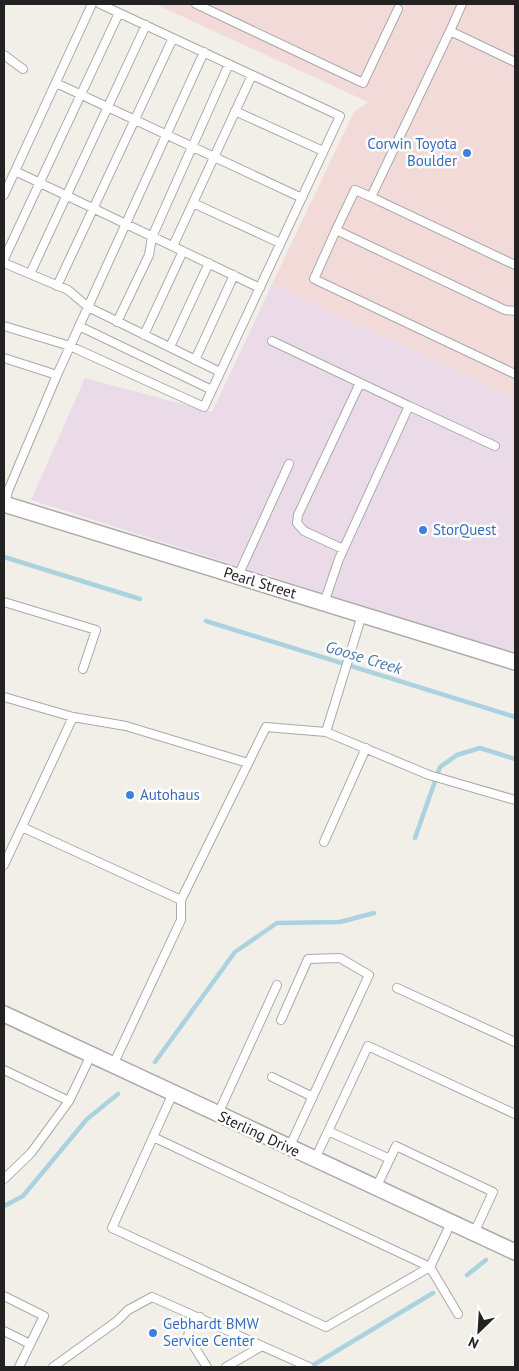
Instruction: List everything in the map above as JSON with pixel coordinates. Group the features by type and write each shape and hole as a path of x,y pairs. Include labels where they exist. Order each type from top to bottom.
{"street":[{"name":"Pearl Street","path":"4,504 515,662"},
{"name":"Sterling Drive","path":"4,1014 515,1252"}],"lane":[{"path":"4,195 92,4"},
{"path":"4,326 70,346 204,407 340,116 100,4"},
{"path":"196,4 363,83 398,9"},
{"path":"371,197 462,4"},
{"path":"4,259 119,12"},
{"path":"30,274 146,25"},
{"path":"450,31 515,62"},
{"path":"58,286 173,38"},
{"path":"4,504 57,375 204,52"},
{"path":"4,55 23,69"},
{"path":"117,322 148,255 152,237 229,64"},
{"path":"173,246 252,74"},
{"path":"56,83 302,198"},
{"path":"235,111 323,151"},
{"path":"15,171 260,288"},
{"path":"515,265 355,190 314,279 515,374"},
{"path":"193,203 280,243"},
{"path":"336,230 505,310 515,311"},
{"path":"144,334 183,251"},
{"path":"4,264 68,290 88,307 220,372"},
{"path":"170,348 209,264"},
{"path":"195,360 234,275"},
{"path":"79,326 212,390"},
{"path":"272,341 495,446"},
{"path":"4,358 57,375"},
{"path":"343,549 304,531 297,523 298,515 360,383"},
{"path":"324,603 343,549 409,406"},
{"path":"238,576 290,464"},
{"path":"4,602 96,630 83,669"},
{"path":"326,732 362,615"},
{"path":"4,697 73,717 126,726 248,763"},
{"path":"4,865 73,717"},
{"path":"113,1065 181,920 181,900 266,727 326,732 441,778 515,800"},
{"path":"324,842 366,748"},
{"path":"22,827 181,900"},
{"path":"281,1020 308,959 340,958 369,974 289,1148"},
{"path":"218,1114 277,985"},
{"path":"397,988 515,1042"},
{"path":"315,1160 368,1046 515,1114"},
{"path":"4,1179 31,1153 69,1101 92,1055"},
{"path":"4,1070 69,1101"},
{"path":"272,1078 313,1097"},
{"path":"173,1093 112,1228 326,1327 430,1267 451,1223"},
{"path":"328,1131 390,1159"},
{"path":"153,1137 430,1267 458,1314"},
{"path":"376,1188 396,1146 493,1192 474,1233"},
{"path":"4,1296 44,1316 19,1367"},
{"path":"53,1367 117,1321 128,1310 152,1297 309,1367"},
{"path":"200,1318 190,1326 188,1337 207,1367"},
{"path":"4,1331 30,1344"},
{"path":"226,1367 262,1346"}],"shaded area":[{"path":"155,4 515,4 515,398 272,284 354,112 368,102"},
{"path":"272,284 515,398 515,653 31,500 85,378 212,412"}],"waterway":[{"name":"Goose Creek","path":"4,557 140,599"},
{"name":"Goose Creek","path":"206,621 515,717"},
{"path":"415,838 440,767 457,755 480,748 515,759"},
{"path":"155,1062 235,952 277,923 340,922 374,913"},
{"path":"4,1206 23,1196 87,1119 118,1094"},
{"path":"467,1275 486,1260"},
{"path":"310,1367 433,1293"}],"place":[{"name":"Corwin Toyota Boulder","path":"467,153"},
{"name":"StorQuest","path":"423,530"},
{"name":"Autohaus","path":"130,795"},
{"name":"Gebhardt BMW Service Center","path":"153,1333"}]}
